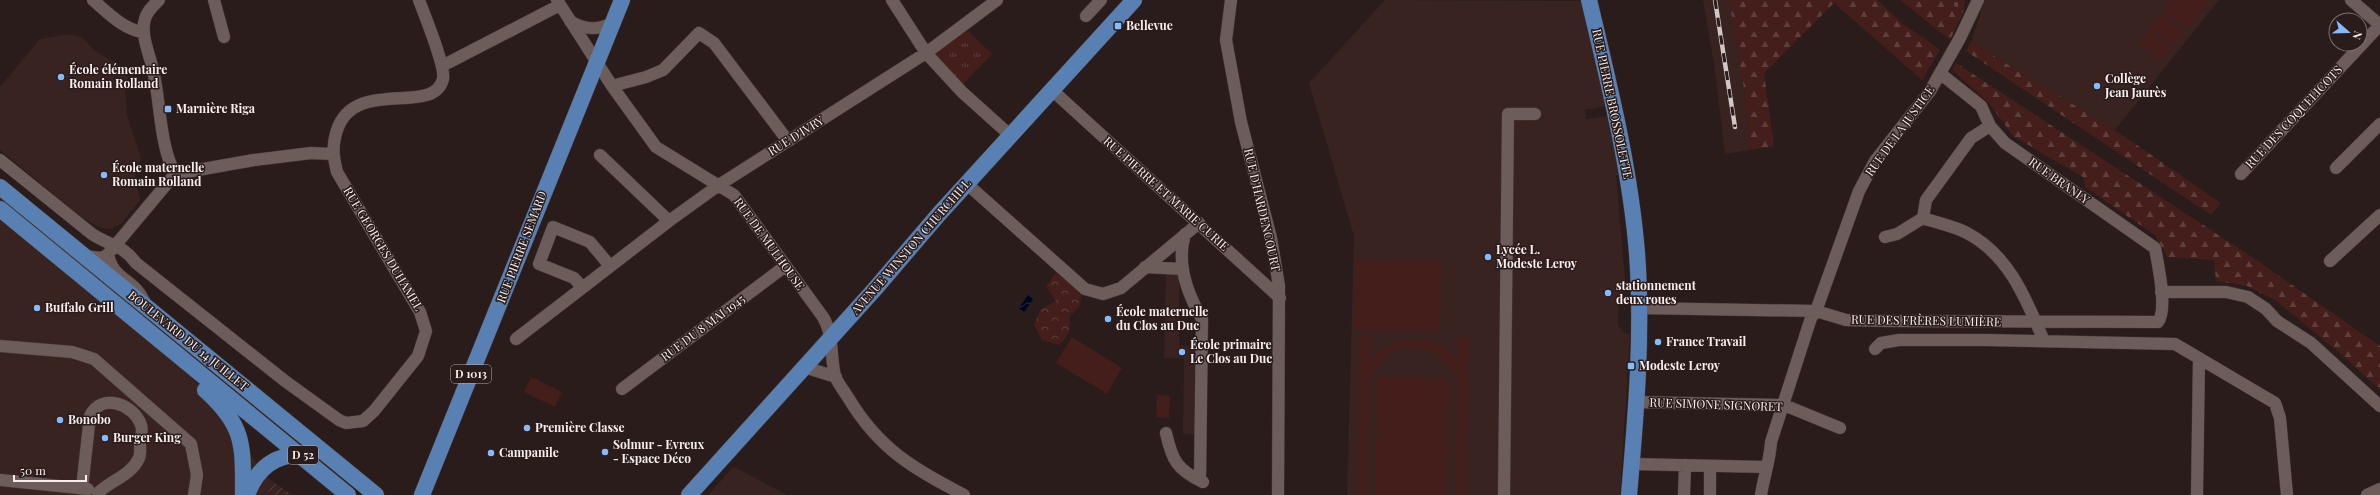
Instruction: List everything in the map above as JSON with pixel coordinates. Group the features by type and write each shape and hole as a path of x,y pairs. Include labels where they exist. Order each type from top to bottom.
{"main road":[{"name":"RUE PIERRE SEMARD","path":"422,495 596,61 622,0"},
{"name":"AVENUE WINSTON CHURCHILL","path":"689,495 1134,0"},
{"name":"RUE PIERRE BROSSOLETTE","path":"1589,0 1626,164 1637,252 1639,308 1632,464 1629,495"},
{"name":"BOULEVARD DU 14 JUILLET","path":"0,187 376,495"},
{"name":"BOULEVARD DU 14 JUILLET","path":"0,209 348,495"},
{"path":"142,326 158,345 216,399 232,420 241,440 244,469 243,495"},
{"name":"D 52","path":"247,495 259,471 271,461 285,456 298,454 316,458 365,495"}],"street":[{"path":"93,0 135,32 144,32"},
{"path":"159,0 150,9 144,20 144,32 153,71 167,152 175,174"},
{"path":"214,0 224,37"},
{"path":"419,0 442,66 558,2"},
{"path":"892,0 926,53 962,92 1011,136"},
{"name":"RUE D'IVRY","path":"516,339 669,221 719,185 926,53 997,0"},
{"path":"1086,16 1100,0"},
{"name":"RUE D'HARDENCOURT","path":"1231,0 1226,40 1241,122 1276,261 1280,298 1278,495"},
{"name":"RUE DE LA JUSTICE","path":"1761,495 1766,467 1770,461 1771,442 1811,318 1816,311 1859,191 1875,161 1930,91 1941,74 1978,0"},
{"path":"2351,0 2380,25"},
{"name":"RUE DE MULHOUSE","path":"558,2 612,86 656,147 719,185 734,196 784,267 823,317 829,328 836,377"},
{"path":"570,21 579,26 596,28 612,24"},
{"name":"RUE DES COQUELICOTS","path":"2241,174 2380,25"},
{"path":"612,86 646,77 663,70 699,33 714,43 788,141"},
{"name":"RUE GEORGES DUHAMEL","path":"116,244 136,263 284,381 339,420 346,423 362,422 374,411 418,356 426,331 420,312 337,172 332,154 339,124 352,107 370,101 422,96 435,92 443,79 442,66"},
{"name":"RUE BRANLY","path":"1941,74 1981,106 1990,126 2005,143 2155,248 2161,292"},
{"name":"RUE PIERRE ET MARIE CURIE","path":"1052,90 1280,298"},
{"path":"1504,495 1508,114 1535,114"},
{"path":"2336,168 2380,124"},
{"path":"1885,237 1897,234 1923,218 1926,200 1971,138 1990,126"},
{"path":"82,255 103,258 108,254 175,174 254,160 311,153 332,154"},
{"path":"600,155 669,221"},
{"path":"0,160 92,234 107,242 116,244"},
{"path":"967,184 1085,289 1103,294 1121,288 1199,223"},
{"path":"2330,261 2380,215"},
{"path":"1923,218 1967,233 2001,258 2015,280 2044,341"},
{"path":"582,287 574,278 539,264 553,227 590,242 610,266"},
{"path":"1166,433 1171,457 1181,469 1202,481 1202,319 1190,297 1184,269 1183,241 1185,234"},
{"path":"108,254 113,270 136,288 146,308"},
{"name":"RUE DU 8 MAI 1945","path":"622,389 784,267"},
{"path":"1145,267 1184,269"},
{"path":"2161,292 2226,292 2248,298 2266,309 2277,321 2311,343 2380,406"},
{"name":"RUE DES FRÈRES LUMIÈRE","path":"1639,308 1816,311 1846,320 2036,323 2158,322 2162,317 2161,292"},
{"path":"1875,349 1882,343 1900,340 2176,344 2275,403 2280,418 2287,495"},
{"path":"0,346 72,352 94,359 191,444 197,475 194,495"},
{"path":"2197,495 2199,358"},
{"path":"804,367 836,377 869,430 886,446 918,471 964,495"},
{"path":"0,480 82,488 99,494 105,486 128,473 139,457 142,425 134,412 112,402 99,403 93,408 90,416 82,488"},
{"name":"RUE SIMONE SIGNORET","path":"1635,402 1784,405 1840,428"},
{"path":"134,412 147,406"},
{"path":"1632,464 1766,467"},
{"path":"1684,495 1685,465"},
{"path":"1710,466 1710,495"},
{"path":"2367,495 2380,489"}],"shaded area":[{"name":"Lycée L. Modeste Leroy","path":"1385,0 1581,1 1607,106 1585,110 1586,119 1610,116 1619,174 1616,176 1626,289 1623,290 1619,298 1618,325 1624,333 1630,334 1620,495 1347,495 1354,236 1309,83"},
{"path":"1703,0 1729,0 1744,88 1750,150 1725,154 1714,64"},
{"name":"Collège Jean Jaurès","path":"1985,0 2219,0 2115,130 1971,42"},
{"path":"69,34 82,37 96,52 124,68 128,78 125,91 127,115 141,157 135,177 140,200 121,224 111,229 101,228 81,217 0,150 0,87 40,39"},
{"path":"0,186 117,278 270,480 268,495 0,495"},
{"name":"École primaire Le Clos au Duc","path":"1166,270 1179,270 1179,346 1199,346 1198,435 1183,434 1184,358 1164,358"},
{"path":"733,467 746,473 787,495 708,495"},
{"path":"270,480 293,495 268,495"}],"green space":[{"path":"1729,0 1877,0 1902,23 1940,50 1922,80 1834,3 1764,73 1774,146 1750,150 1744,88"},
{"path":"1900,0 1947,0 1963,13 1950,40"},
{"path":"1947,0 1965,0 1963,13"},
{"path":"2172,0 2210,1 2187,29 2163,11"},
{"path":"2162,14 2184,32 2174,45 2151,28"},
{"path":"966,29 992,54 962,85 945,67 935,52"},
{"path":"2150,30 2172,47 2161,61 2139,43"},
{"path":"1971,42 2115,130 2221,203 2211,215 1966,51"},
{"path":"1956,63 2249,255 2380,346 2380,390 2342,355 2275,300 2247,286 2216,281 2214,260 2167,257 2155,235 2085,187 2083,177 2013,136 1989,103 1952,70"},
{"path":"1356,260 1441,262 1440,331 1354,329"},
{"path":"1056,272 1083,291 1079,307 1070,316 1069,333 1060,345 1042,340 1034,325 1040,310 1056,301 1046,287"},
{"path":"1360,336 1371,336 1370,359 1381,350 1393,344 1404,340 1416,339 1427,340 1438,344 1459,362 1458,337 1469,337 1465,495 1455,495 1458,384 1455,375 1444,360 1436,354 1417,348 1407,348 1392,353 1383,360 1369,385 1367,495 1357,495"},
{"path":"1072,337 1122,368 1107,394 1056,363"},
{"path":"531,377 562,392 555,407 524,392"},
{"path":"1378,377 1449,379 1446,495 1375,495"},
{"path":"1157,395 1170,396 1169,418 1156,417"}],"water":[{"path":"1028,295 1033,299 1024,312 1019,308"}],"railway":[{"path":"1715,0 1735,127"}],"place":[{"name":"Bellevue","path":"1118,26"},
{"name":"École élémentaire Romain Rolland","path":"61,77"},
{"name":"Collège Jean Jaurès","path":"2097,86"},
{"name":"Marnière Riga","path":"168,109"},
{"name":"École maternelle Romain Rolland","path":"104,175"},
{"name":"Lycée L. Modeste Leroy","path":"1488,257"},
{"name":"stationnement deux roues","path":"1608,293"},
{"name":"Buffalo Grill","path":"37,308"},
{"name":"École maternelle du Clos au Duc","path":"1108,319"},
{"name":"France Travail","path":"1658,342"},
{"name":"École primaire Le Clos au Duc","path":"1182,352"},
{"name":"Modeste Leroy","path":"1631,366"},
{"name":"Bonobo","path":"60,420"},
{"name":"Première Classe","path":"527,428"},
{"name":"Burger King","path":"105,438"},
{"name":"Solmur - Evreux - Espace Déco","path":"605,452"},
{"name":"Campanile","path":"491,453"}]}
